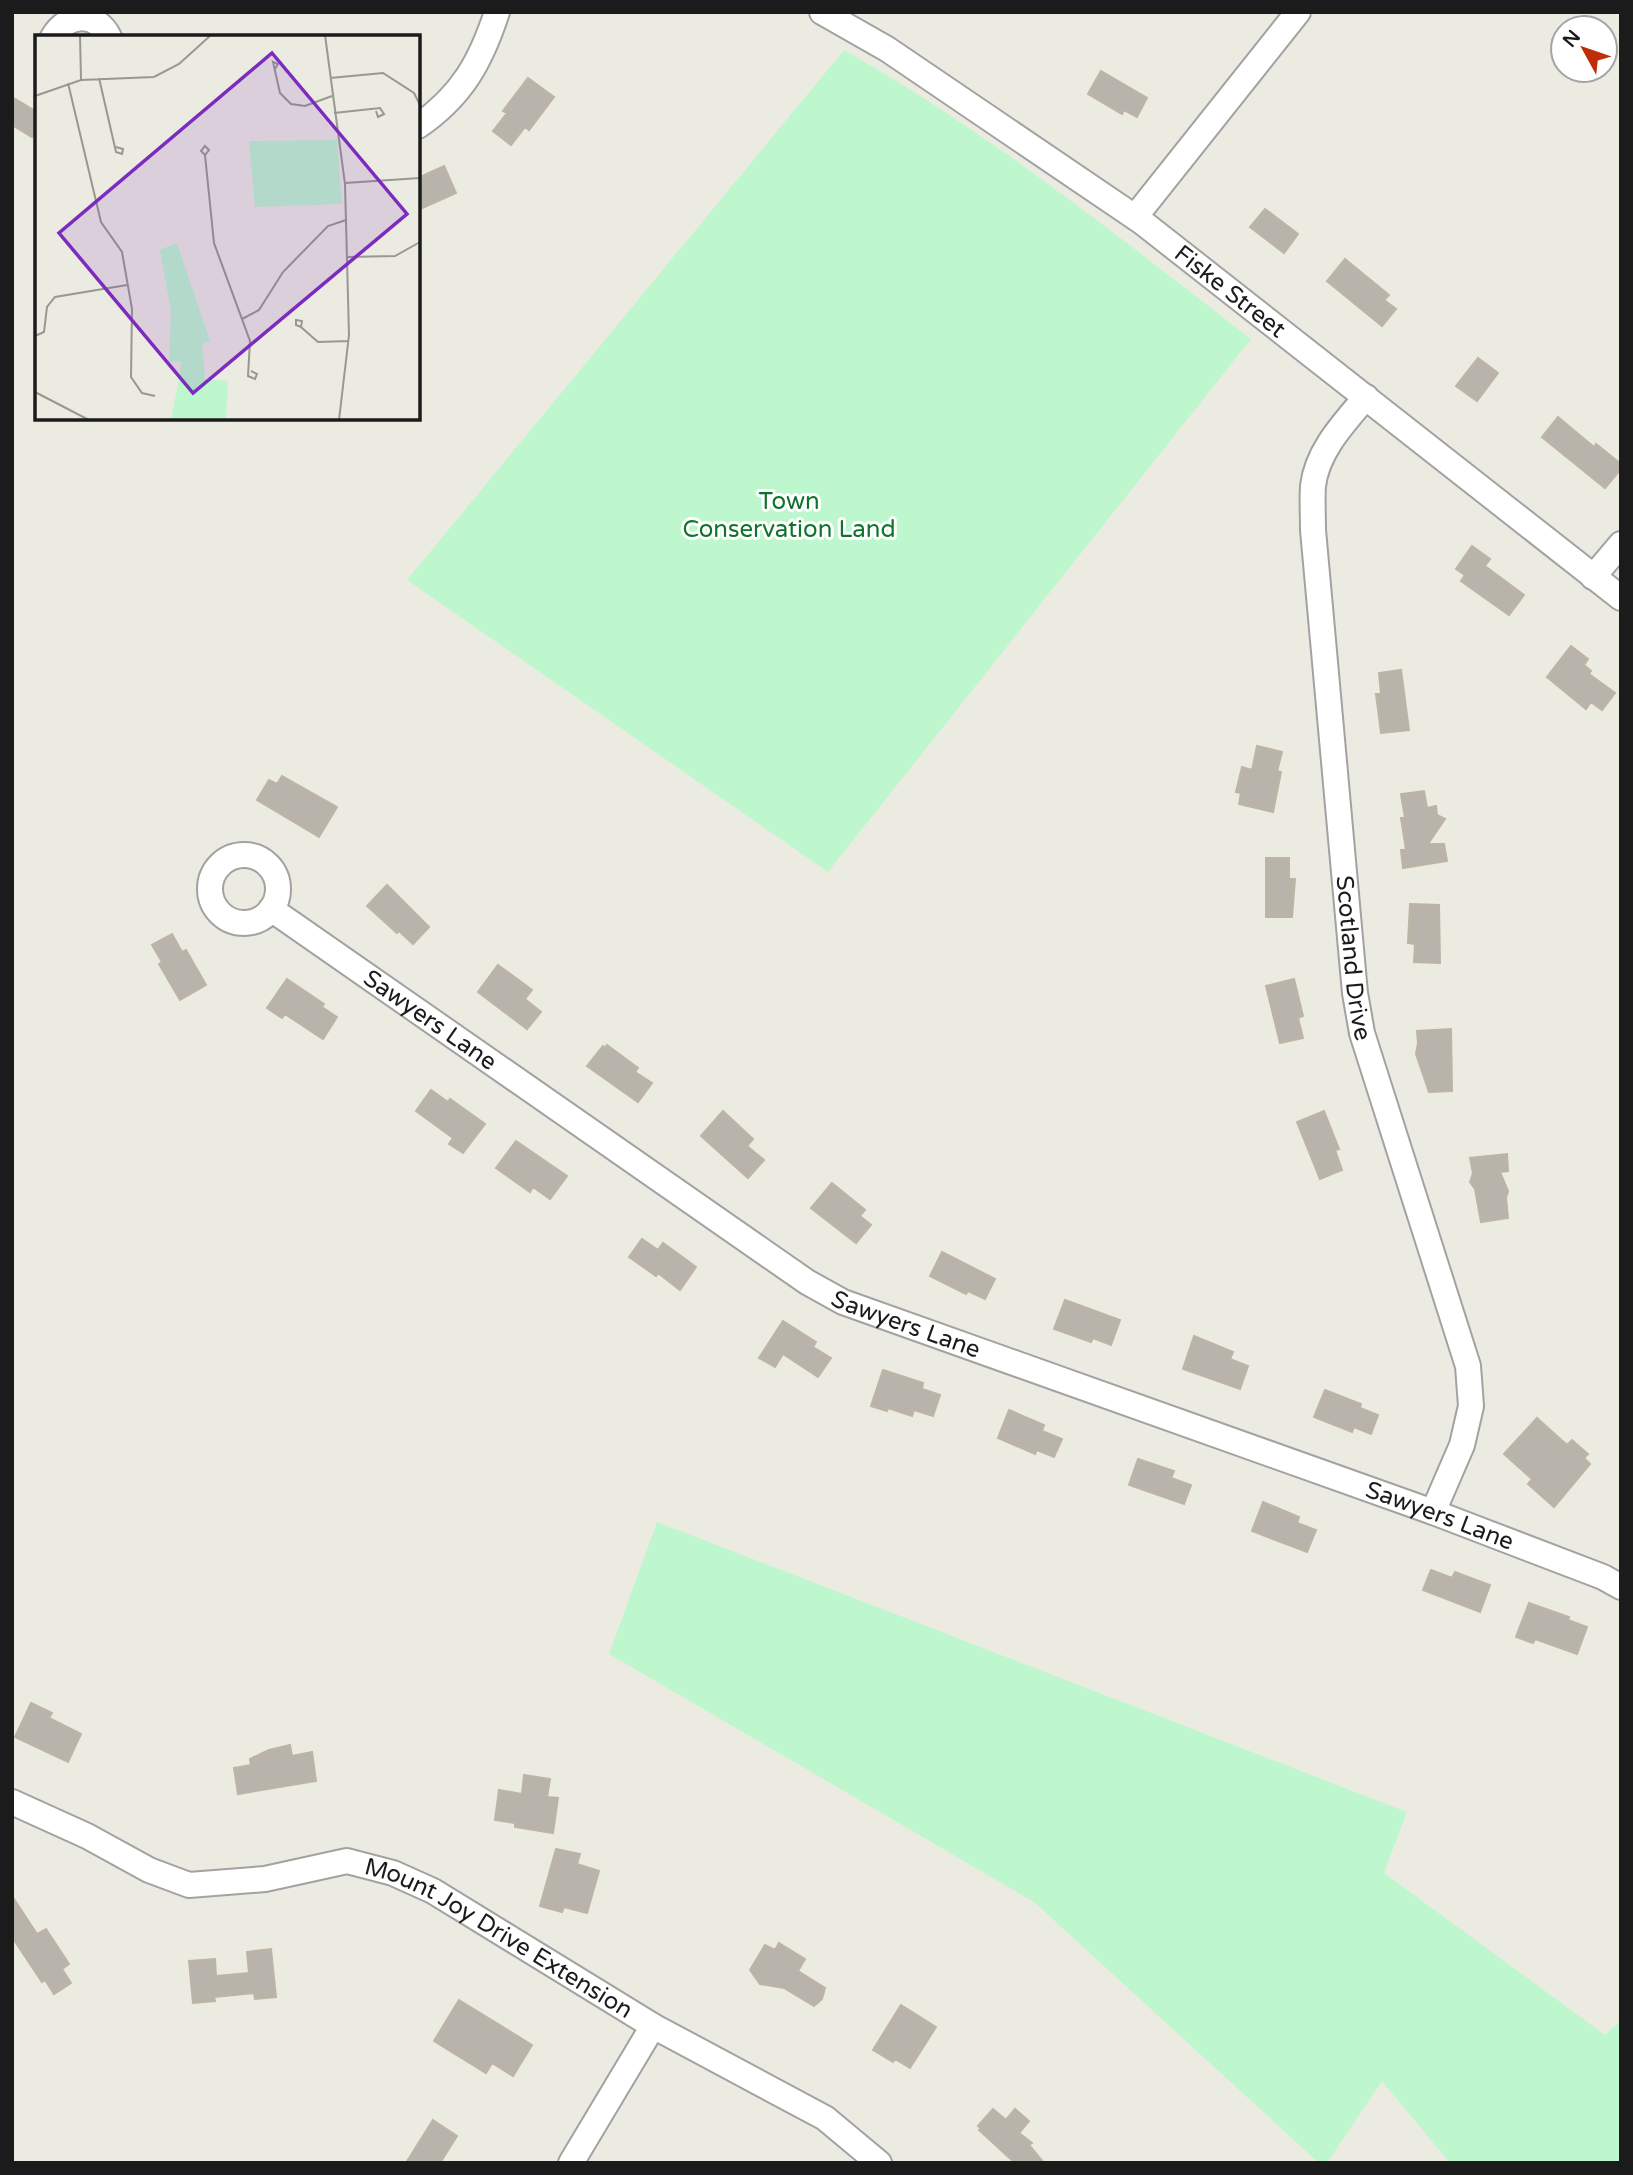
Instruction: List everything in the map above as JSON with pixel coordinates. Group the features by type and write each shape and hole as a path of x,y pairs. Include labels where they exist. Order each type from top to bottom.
{"street":[{"path":"420,124 442,108 468,79 497,12"},
{"name":"Fiske Street","path":"822,12 887,49 1135,217 1621,598"},
{"path":"1135,217 1298,12"},
{"path":"55,35 65,22 84,18 94,20 108,35"},
{"name":"Scotland Drive","path":"1366,397 1335,434 1322,457 1313,484 1313,530 1355,993 1362,1033 1468,1366 1471,1406 1462,1445 1433,1512"},
{"path":"1593,577 1621,544"},
{"name":"Sawyers Lane","path":"271,909 807,1282 843,1302 1433,1512 1603,1577 1621,1587"},
{"name":"Mount Joy Drive Extension","path":"12,1802 86,1836 149,1870 189,1885 265,1879 347,1861 394,1873 433,1891 653,2026 825,2118 879,2163"},
{"path":"571,2163 653,2026"}],"green space":[{"name":"Town Conservation Land","path":"844,50 950,115 1002,151 1251,339 828,872 407,580"},
{"path":"657,1522 1407,1812 1384,1873 1605,2035 1621,2020 1621,2163 1450,2163 1382,2081 1327,2163 1319,2163 1034,1902 609,1654"}],"building":[{"path":"1101,71 1147,98 1137,117 1124,110 1122,114 1088,94"},
{"path":"528,78 554,97 529,130 525,127 511,145 493,131 507,113 503,111"},
{"path":"12,97 35,111 35,132 32,137 12,125"},
{"path":"444,166 456,193 420,209 420,177"},
{"path":"1265,209 1298,234 1284,253 1250,227"},
{"path":"1345,259 1389,295 1384,300 1396,309 1382,326 1327,281"},
{"path":"1478,358 1498,373 1477,401 1456,386"},
{"path":"1558,417 1594,447 1596,444 1621,464 1621,469 1605,488 1542,437"},
{"path":"1472,546 1490,559 1485,566 1524,595 1509,615 1461,581 1465,575 1456,569"},
{"path":"1571,646 1588,659 1584,665 1591,671 1589,674 1615,693 1602,710 1591,702 1586,709 1547,677"},
{"path":"1401,670 1409,730 1381,733 1376,694 1381,694 1379,673"},
{"path":"1257,746 1282,752 1277,771 1281,772 1273,812 1239,804 1241,793 1236,792 1242,767 1252,770"},
{"path":"282,776 337,807 319,837 257,800 269,780 277,784"},
{"path":"1424,791 1427,808 1436,806 1437,815 1445,819 1428,844 1444,844 1447,861 1403,868 1401,850 1406,850 1401,818 1405,818 1401,794"},
{"path":"1266,858 1289,858 1289,879 1295,879 1292,917 1266,917"},
{"path":"387,885 429,927 413,944 367,906"},
{"path":"1410,904 1439,905 1440,963 1414,962 1415,944 1408,943"},
{"path":"172,934 182,952 186,950 206,985 180,1000 159,964 162,962 152,945"},
{"path":"498,965 532,990 525,999 541,1012 527,1029 478,992"},
{"path":"287,979 324,1004 322,1007 337,1017 323,1039 285,1014 282,1018 267,1008"},
{"path":"1294,979 1303,1016 1298,1018 1303,1038 1280,1043 1266,986"},
{"path":"1451,1029 1452,1091 1429,1092 1416,1054 1417,1031"},
{"path":"607,1045 638,1068 635,1072 652,1083 638,1102 587,1066 603,1046 605,1048"},
{"path":"431,1090 448,1102 450,1099 485,1124 463,1153 449,1144 453,1138 416,1111"},
{"path":"723,1111 753,1139 747,1146 764,1160 748,1178 701,1136"},
{"path":"1324,1111 1339,1149 1335,1150 1342,1170 1320,1179 1297,1122"},
{"path":"516,1141 567,1176 550,1199 533,1187 530,1192 496,1168"},
{"path":"1507,1154 1508,1171 1500,1172 1508,1191 1508,1218 1481,1222 1475,1189 1470,1182 1473,1173 1470,1158"},
{"path":"832,1183 865,1210 860,1216 871,1225 856,1243 811,1208"},
{"path":"642,1239 658,1250 663,1243 696,1267 680,1290 658,1273 656,1276 629,1257"},
{"path":"942,1252 995,1279 985,1299 968,1291 966,1294 930,1276"},
{"path":"1065,1300 1120,1320 1111,1345 1093,1338 1091,1342 1054,1329"},
{"path":"783,1321 816,1342 813,1347 831,1358 818,1377 783,1354 775,1367 759,1358"},
{"path":"1194,1336 1233,1352 1230,1359 1248,1366 1240,1389 1183,1369"},
{"path":"883,1370 923,1383 922,1389 940,1395 933,1416 914,1410 912,1416 871,1406"},
{"path":"1325,1390 1361,1404 1360,1408 1378,1415 1371,1434 1354,1427 1352,1432 1314,1417"},
{"path":"1009,1410 1044,1425 1042,1431 1062,1439 1054,1457 1037,1450 1035,1454 998,1438"},
{"path":"1537,1418 1567,1445 1572,1440 1588,1454 1584,1458 1590,1464 1554,1507 1528,1484 1532,1479 1504,1454"},
{"path":"1138,1459 1174,1471 1171,1478 1191,1485 1184,1504 1129,1485"},
{"path":"1263,1502 1299,1517 1297,1523 1316,1530 1307,1552 1252,1531"},
{"path":"1431,1570 1452,1578 1455,1572 1490,1585 1480,1612 1423,1590"},
{"path":"1529,1603 1569,1617 1568,1620 1587,1627 1577,1654 1535,1639 1533,1643 1516,1637"},
{"path":"31,1703 52,1713 49,1718 81,1734 68,1762 15,1737"},
{"path":"290,1745 292,1756 312,1752 316,1781 238,1794 234,1768 251,1765 250,1759 269,1750"},
{"path":"524,1775 550,1779 547,1797 558,1798 553,1833 515,1827 515,1823 495,1820 499,1790 522,1794"},
{"path":"556,1849 580,1854 577,1864 599,1871 587,1913 564,1907 562,1912 540,1906"},
{"path":"12,1896 37,1934 46,1929 69,1964 62,1969 71,1983 54,1994 45,1980 42,1982 12,1937"},
{"path":"779,1943 805,1959 798,1971 825,1988 822,1999 814,2006 784,1988 760,1984 750,1970 765,1945 775,1950"},
{"path":"271,1949 276,1997 255,1999 254,1993 214,1997 215,2001 193,2003 189,1961 215,1959 216,1976 249,1973 247,1952"},
{"path":"459,2000 532,2045 513,2076 492,2063 486,2073 434,2041"},
{"path":"901,2005 936,2027 910,2068 873,2050"},
{"path":"993,2109 1006,2120 1015,2109 1029,2121 1019,2133 1032,2143 1029,2145 1044,2163 1015,2163 979,2130 981,2128 978,2126"},
{"path":"433,2120 457,2136 440,2163 406,2163"}]}
